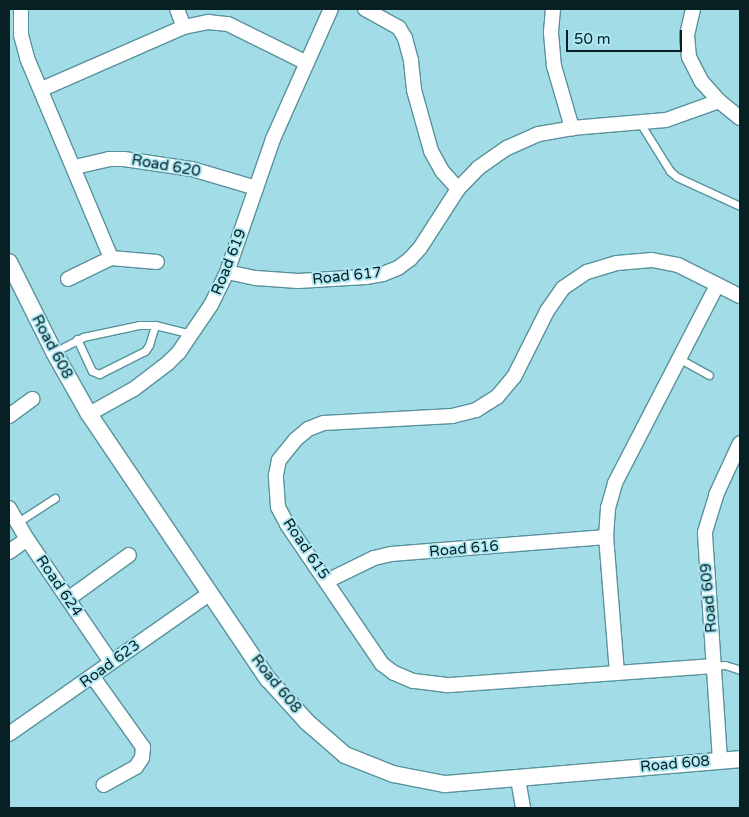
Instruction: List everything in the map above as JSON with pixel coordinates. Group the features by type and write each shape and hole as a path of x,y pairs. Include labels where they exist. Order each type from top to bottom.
{"street":[{"path":"21,9 21,35 28,58 75,167 111,258"},
{"path":"177,9 184,26"},
{"name":"Road 619","path":"89,414 134,389 168,364 179,352 211,305 227,272 272,139 305,62 331,9"},
{"path":"364,9 399,28 405,38 411,61 414,90 431,151 442,171 458,189"},
{"path":"553,9 551,33 554,66 572,128"},
{"path":"692,9 686,35 690,57 702,82 719,102 740,118"},
{"path":"42,89 184,26 208,22 228,24 305,62"},
{"name":"Road 617","path":"227,272 256,278 298,281 366,277 383,274 398,268 410,259 420,248 458,189 478,168 507,148 539,134 572,128 666,120 719,102"},
{"name":"Road 620","path":"75,167 109,159 124,159 192,169 256,188"},
{"path":"68,279 111,258 158,262"},
{"name":"Road 615","path":"714,666 447,685 413,681 394,673 382,664 327,580 287,524 278,507 275,492 279,460 295,440 308,429 324,423 452,416 476,410 507,388 547,311 562,288 587,272 617,263 652,260 678,265 740,296"},
{"name":"Road 608","path":"9,262 54,352 89,414 268,679 307,722 345,755 393,774 445,784 740,759"},
{"path":"616,674 606,537 608,508 615,483 680,359 716,285"},
{"path":"9,416 32,399"},
{"name":"Road 609","path":"720,760 705,532 716,494 740,443"},
{"name":"Road 624","path":"9,508 27,539 111,662"},
{"name":"Road 616","path":"327,580 374,558 391,554 606,537"},
{"path":"9,552 27,539"},
{"path":"68,599 129,555"},
{"name":"Road 623","path":"9,734 94,677 111,662 210,593"},
{"path":"94,677 143,747 142,758 136,767 104,785"},
{"path":"518,779 523,808"}],"lane":[{"path":"640,123 670,171 677,177 740,206"},
{"path":"54,352 77,339 139,325 155,325 191,334"},
{"path":"77,339 90,368 99,374 145,351 149,345 155,325"},
{"path":"680,359 708,375"},
{"path":"18,522 54,498"},
{"path":"714,666 725,666 740,670"}]}
